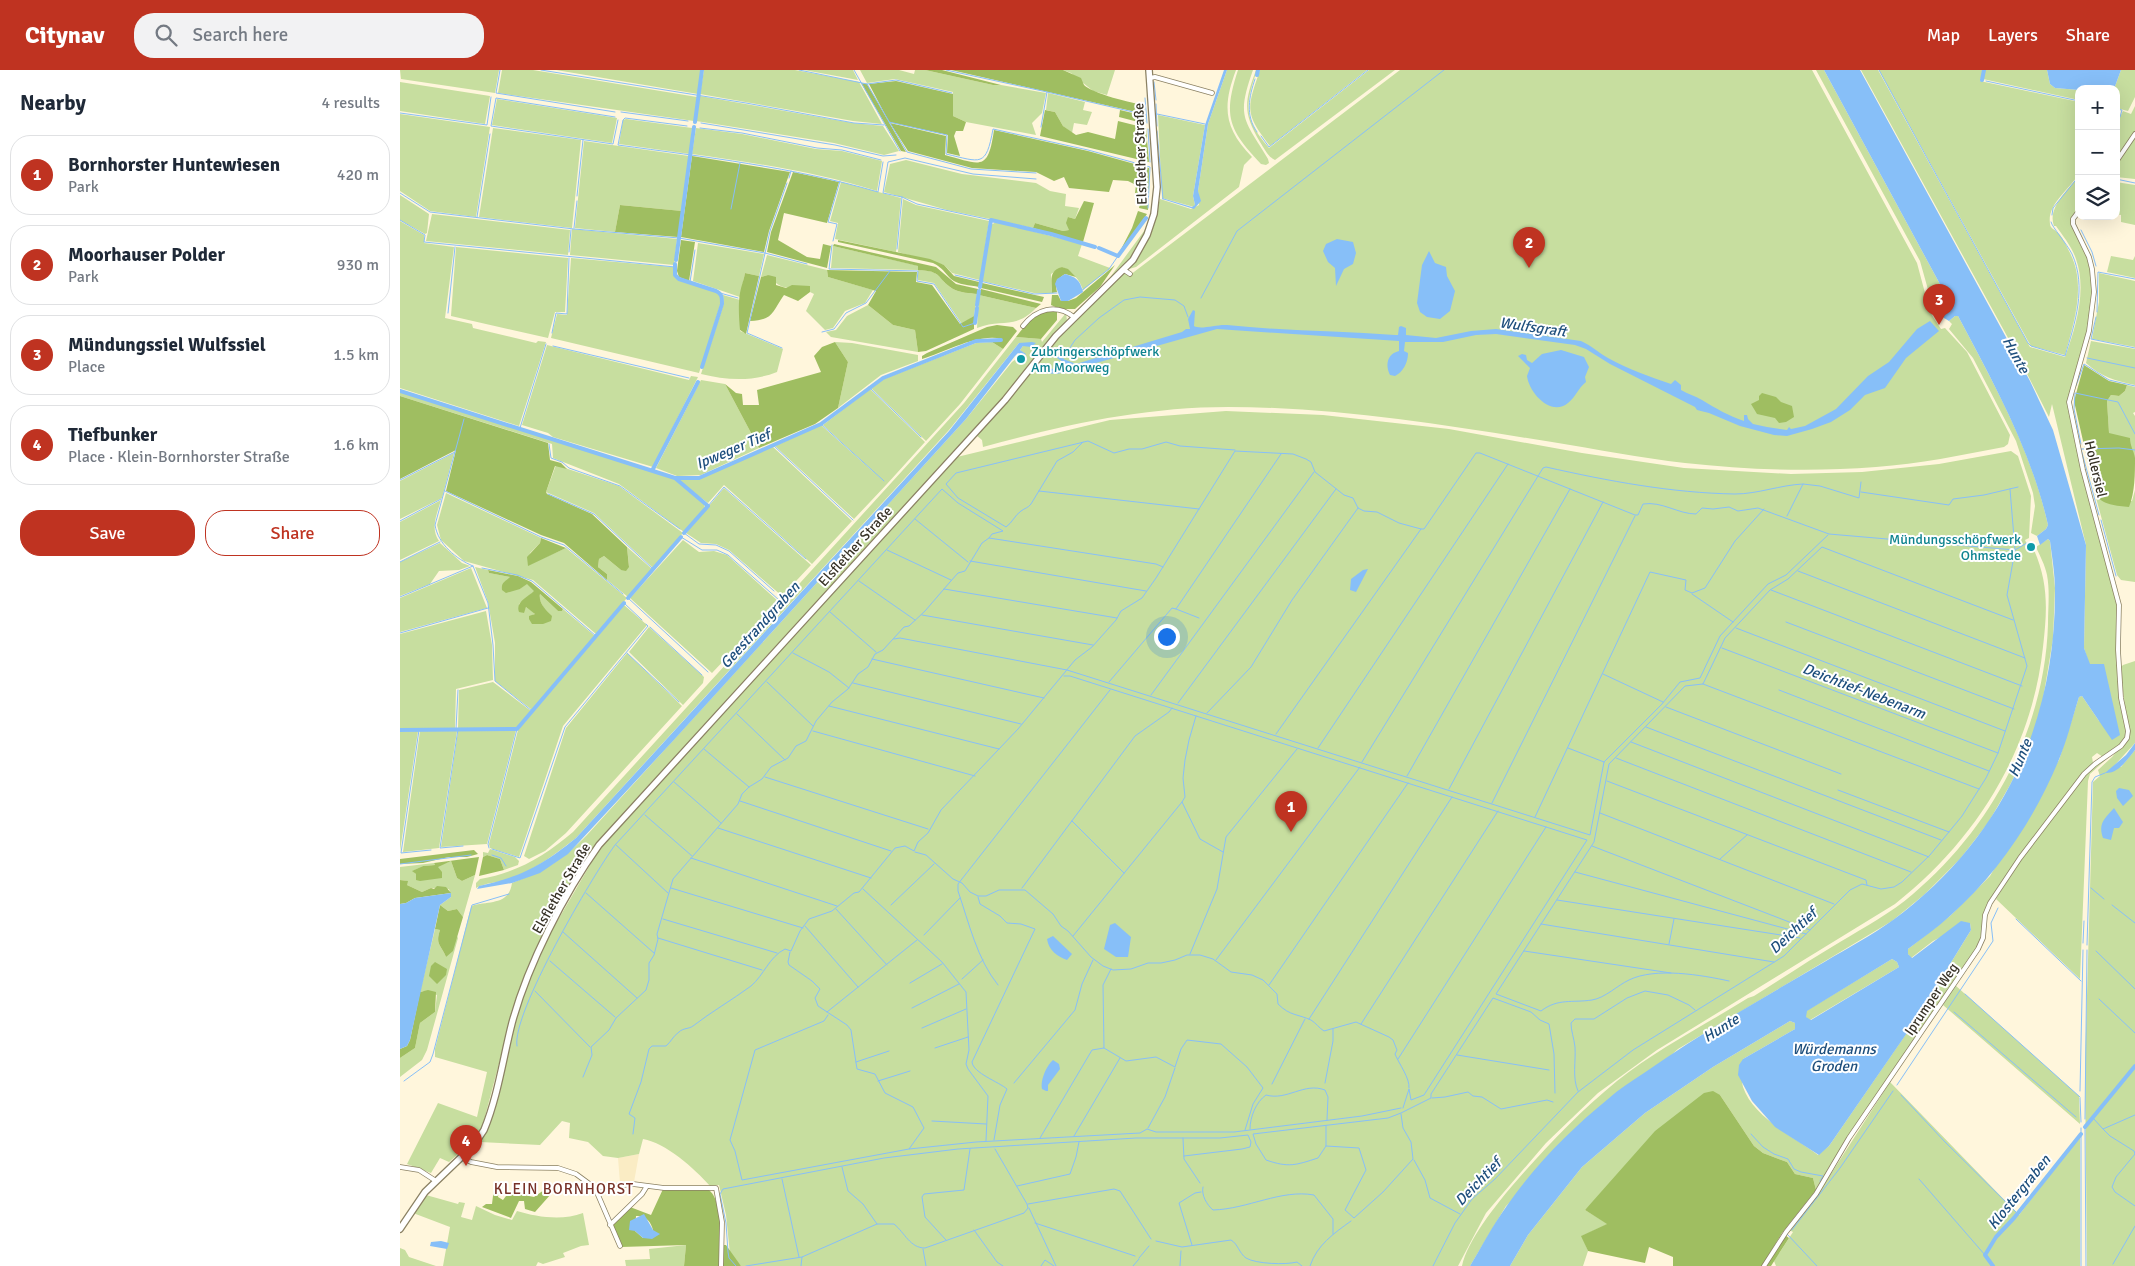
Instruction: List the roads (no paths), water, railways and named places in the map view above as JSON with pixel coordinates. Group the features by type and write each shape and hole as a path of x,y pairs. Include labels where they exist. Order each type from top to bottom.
{"main road":[{"name":"Elsflether Straße","path":"400,1229 436,1181 478,1139 486,1126 514,1014 533,965 556,917 599,845 1005,400 1051,342 1074,317 1124,270 1143,245 1151,225 1156,203 1157,187 1150,70"}],"street":[{"path":"1150,78 1171,81 1212,93"},
{"path":"2120,156 2135,134"},
{"name":"Hollersiel","path":"2075,217 2073,224 2089,257 2094,292 2089,331 2069,402 2083,470 2118,605 2121,698 2128,731 2127,738"},
{"path":"1124,270 1130,274"},
{"path":"1022,326 1029,317 1047,309 1054,309 1074,317"},
{"name":"Iprumper Weg","path":"1764,1266 1786,1232 1816,1194 1854,1132 1978,949 1983,938 1983,925 1987,909 2020,858 2084,774 2114,751 2127,738"},
{"path":"461,1157 471,1162 498,1167 558,1168 576,1174 595,1188 620,1246"},
{"path":"400,1167 419,1170 436,1181"},
{"path":"595,1188 627,1184 716,1188 722,1222 721,1266"},
{"path":"610,1225 642,1194 647,1186"}],"water":[{"path":"1224,70 1227,70 1208,124 1198,191 1201,201 1194,209 1162,199 1192,207 1195,205 1193,196 1205,125"},
{"path":"1824,70 1860,70 2030,381 2053,430 2086,545 2084,648 2090,664 2104,664 2120,735 2112,740 2082,696 2079,697 2058,762 2037,805 2013,845 1984,882 1967,899 1945,920 1908,949 1908,954 1912,958 1961,921 1970,923 1971,930 1936,987 1938,988 1829,1146 1819,1155 1775,1127 1752,1101 1738,1075 1739,1065 1743,1059 1795,1029 1795,1023 1790,1021 1713,1067 1645,1113 1582,1167 1528,1235 1510,1266 1470,1266 1497,1221 1528,1177 1580,1123 1621,1088 1688,1043 1893,920 1931,889 1964,854 1992,816 2015,775 2033,732 2045,687 2053,639 2055,584 2050,541 2048,539 2040,545 2037,536 2048,525 2032,470 1998,392 1958,316 1949,321 1941,314 1948,299","holes":["1892,959 1897,962 1899,967 1811,1020 1806,1017 1807,1011"]},
{"path":"2047,70 2121,70 2115,85 2075,85 2075,90 2055,88 2050,84"},
{"path":"1337,239 1353,242 1356,253 1353,264 1344,269 1336,286 1335,268 1328,262 1323,251 1326,244"},
{"path":"1429,251 1435,263 1446,267 1447,276 1455,291 1450,311 1440,319 1427,317 1420,312 1417,303 1422,265"},
{"path":"1065,274 1077,280 1083,292 1068,301 1061,301 1055,284 1057,279"},
{"path":"1193,310 1195,311 1194,326 1197,327 1227,325 1269,329 1398,335 1399,327 1401,326 1406,328 1406,335 1436,338 1471,331 1496,329 1581,341 1608,358 1647,376 1671,384 1675,380 1681,385 1681,390 1733,417 1744,421 1744,415 1747,415 1753,424 1787,430 1789,427 1791,429 1805,426 1836,409 1868,376 1889,362 1917,329 1930,321 1939,331 1906,358 1885,388 1865,395 1850,410 1831,422 1787,436 1774,435 1740,426 1697,410 1695,407 1575,345 1496,334 1476,335 1443,342 1405,342 1404,351 1408,353 1406,364 1403,370 1395,376 1390,375 1387,364 1390,357 1399,351 1399,341 1217,329 1057,374 1044,373 1040,370 1043,366 1056,370 1065,367 1066,364 1051,354 1053,352 1061,358 1076,364 1190,329 1188,319"},
{"path":"1019,343 1036,343 1031,347 1023,346 1020,350 1026,354 1023,357 1018,353 1015,356 966,419 568,854 540,873 512,883 477,889 479,886 531,869 576,838 949,431"},
{"path":"1561,350 1584,357 1589,367 1585,377 1586,382 1573,398 1561,407 1555,407 1548,405 1536,396 1527,376 1530,368 1518,356 1526,355 1527,360 1532,363 1542,354"},
{"path":"1368,569 1356,592 1350,590 1351,579 1363,570"},
{"path":"2135,743 2135,750 2122,766 2110,773 2105,773 2126,755"},
{"path":"2119,788 2129,790 2133,796 2123,806 2117,798 2116,791"},
{"path":"2114,808 2123,822 2119,828 2114,828 2111,840 2103,838 2101,829 2105,819"},
{"path":"451,893 451,897 440,905 410,1040 407,1046 400,1049 400,904 415,898"},
{"path":"1115,923 1131,937 1128,957 1116,957 1104,949 1110,925"},
{"path":"1053,936 1072,954 1067,960 1057,955 1050,947 1047,939"},
{"path":"1053,1060 1059,1064 1060,1069 1048,1085 1048,1091 1046,1091 1042,1089 1043,1078"},
{"path":"644,1214 653,1230 660,1234 652,1239 643,1238 635,1231 629,1230 630,1221"},
{"path":"441,1241 449,1243 447,1249 430,1246 431,1242"}],"waterway":[{"path":"500,70 496,93 615,112"},
{"path":"541,70 746,103 854,123 884,125"},
{"path":"695,122 702,70"},
{"path":"799,70 867,84 896,80 952,93"},
{"path":"854,70 900,151"},
{"path":"946,70 1047,92 1041,127"},
{"path":"1257,75 1258,70"},
{"path":"1261,136 1269,147 1368,70"},
{"path":"1201,298 1237,231 1444,70"},
{"path":"1879,70 2028,343 2031,346 2065,356 2076,318 2079,279 2072,254 2051,222"},
{"path":"1982,80 1984,70"},
{"path":"1255,79 1249,106 1253,126 1257,132"},
{"path":"1986,81 2075,100"},
{"path":"1154,82 1156,100"},
{"path":"867,84 907,152 971,169 1036,173"},
{"path":"1047,92 1146,115"},
{"path":"400,113 487,125 491,97"},
{"path":"615,117 496,98 491,126 613,144 618,120"},
{"path":"1145,98 1147,123"},
{"path":"1156,104 1157,126"},
{"path":"2120,110 2122,110 2120,117"},
{"path":"621,112 688,121"},
{"path":"1157,114 1205,124"},
{"path":"687,126 625,118 618,145 781,169 878,192 883,162"},
{"path":"889,122 947,135 946,154 967,159 980,159 984,156 988,150 993,129 1088,150 1150,167 1148,208"},
{"path":"701,123 835,145 883,156 896,155"},
{"path":"676,260 694,127"},
{"path":"700,128 742,133 817,148 842,150 881,160"},
{"path":"1148,129 1150,162"},
{"path":"1157,131 1163,199"},
{"path":"477,217 490,134"},
{"path":"577,196 583,140"},
{"path":"991,220 917,204 902,197 883,193 888,162 905,158 973,174 1036,179"},
{"path":"731,209 740,163"},
{"path":"789,178 791,171"},
{"path":"2120,180 2135,183"},
{"path":"833,241 837,224 828,222 840,181"},
{"path":"2052,215 2053,208 2075,181"},
{"path":"782,348 747,333 770,231 787,183"},
{"path":"400,193 430,212 574,229 679,238 765,253 807,264"},
{"path":"897,249 902,197"},
{"path":"574,228 577,201"},
{"path":"1099,248 1118,256 1146,218"},
{"path":"400,220 425,235 424,242 675,267"},
{"path":"980,287 991,220 1051,234 1095,247"},
{"path":"569,252 571,230"},
{"path":"2081,230 2092,252 2096,266"},
{"path":"832,245 829,269 918,271 917,281 934,284 963,327 975,323"},
{"path":"448,313 455,247"},
{"path":"690,282 695,250"},
{"path":"1081,291 1109,269 1118,256"},
{"path":"552,333 556,313 567,314 569,258"},
{"path":"675,264 675,275 679,279 716,291 722,298 722,304 702,367"},
{"path":"822,332 834,329 846,313 866,303 890,271"},
{"path":"2097,312 2098,272 2135,279"},
{"path":"955,275 1034,294 1057,293"},
{"path":"977,305 979,291"},
{"path":"720,293 738,298"},
{"path":"1062,360 1075,340 1099,318 1124,300 1140,297 1175,300 1184,306 1188,317"},
{"path":"975,323 977,308"},
{"path":"2096,317 2091,339 2135,348"},
{"name":"Ipweger Tief","path":"400,391 675,478 699,478 821,424 883,378 976,341 1001,340"},
{"path":"520,428 546,344"},
{"path":"553,346 689,378"},
{"path":"2087,358 2135,368"},
{"path":"2076,386 2084,364 2109,380 2135,386"},
{"path":"653,469 698,382"},
{"path":"869,387 921,437"},
{"path":"2081,444 2074,409 2075,393 2118,402 2135,434"},
{"path":"464,419 435,525 440,538 449,550 473,566 488,603 495,681 532,711"},
{"path":"821,424 884,481"},
{"path":"1083,442 1073,452 1057,461 1031,504 1019,513 1006,527 958,498 946,484 956,473 1088,441 1114,453 1129,449 1142,449 1166,442 1180,446 1235,450"},
{"path":"549,444 551,458 562,462 569,468 620,486 680,529"},
{"path":"773,445 853,520"},
{"path":"2099,515 2081,449 2119,448 2135,450"},
{"path":"633,1134 635,1118 629,1114 641,1082 649,1049 652,1046 666,1046 675,1035 693,1026 751,986 779,952 785,949 791,951 800,931 809,919 832,911 854,893 859,892 895,848 905,846 914,851 918,842 928,833 941,810 1018,729 1075,660 1092,647 1116,620 1121,611 1142,598 1235,451 1293,454 1306,459 1311,462 1315,472 1344,495 1353,498 1358,508 1364,511 1377,512 1399,523 1421,529 1424,529 1476,453 1480,453 1635,515 1638,515 1643,504 1657,504 1696,514 1702,508 1729,507 1738,511 1758,508 1829,534 2015,550 2027,543"},
{"path":"400,480 455,452"},
{"path":"1109,682 1172,608 1176,609 1281,454"},
{"path":"1318,748 1508,464"},
{"path":"1362,762 1543,468 1546,467 1640,485 1711,493 1744,494 1803,484"},
{"path":"1151,695 1314,472"},
{"path":"675,478 708,506 684,533"},
{"path":"1787,516 1803,484 1820,486 1859,498 1861,482"},
{"path":"708,506 724,487 806,559"},
{"path":"1861,492 1949,505 1953,499 1984,495 2018,487"},
{"path":"517,1046 519,1029 540,976 573,913 615,845 942,489 958,503 1003,531 992,534 989,538"},
{"path":"1178,703 1336,489"},
{"path":"1407,776 1570,489"},
{"name":"Deichtief","path":"1433,1266 1455,1223 1472,1199 1495,1179 1578,1092 1633,1050 1784,956 1850,890 1862,884 1881,889 1894,887 1902,882 1930,855 1962,816 1986,778 1998,753 2027,666 2007,595 2015,550 2010,489"},
{"path":"445,491 541,537 564,545 623,594"},
{"path":"1039,491 1199,509"},
{"path":"548,494 594,514 653,569"},
{"path":"400,521 441,499"},
{"path":"1449,789 1603,502"},
{"path":"1207,713 1251,667 1292,600 1358,508"},
{"path":"1535,817 1650,572 1686,580 1685,590 1692,593 1705,588 1735,541 1764,509"},
{"path":"1492,803 1635,516"},
{"path":"915,519 968,562"},
{"path":"2101,520 2116,576"},
{"path":"1276,734 1421,529"},
{"name":"Geestrandgraben","path":"684,533 699,544 716,545 729,551 774,591"},
{"path":"894,639 900,638 1067,670 1590,835 1604,762 1662,704 1680,682 1700,678 1720,636 1768,584 1786,575 1828,535"},
{"name":"Geestrandgraben","path":"681,537 702,550 717,550 728,555 779,600"},
{"path":"628,598 681,537"},
{"path":"583,1077 592,1055 591,1047 609,1030 616,1018 646,990 649,980 649,963 654,955 658,939 657,934 673,879 738,804 742,794 762,779 771,767 788,758 796,746 806,741 816,721 832,702 848,689 858,674 868,667 875,654 883,650 904,627 909,626 925,611 958,573 965,571 982,543 989,538 1156,564 1163,567"},
{"path":"400,562 440,542"},
{"path":"1729,981 1679,973 1652,974 1629,980 1597,999 1553,1004 1541,1011 1496,994 1594,842 1609,764 1685,686 1703,684 1725,638 1770,590 1788,579 1822,547 2013,620"},
{"path":"887,550 951,580"},
{"path":"970,561 1146,591"},
{"path":"400,597 473,566"},
{"path":"482,568 517,575 532,581 596,636"},
{"path":"1798,571 2025,658"},
{"path":"859,581 915,620"},
{"path":"944,589 1117,618"},
{"path":"1771,590 2022,686"},
{"path":"1692,594 1733,622"},
{"path":"628,598 708,672"},
{"path":"624,603 642,620"},
{"path":"400,730 517,729 624,603"},
{"path":"400,633 488,608"},
{"path":"1176,609 1199,618"},
{"path":"830,612 876,652"},
{"path":"922,615 1093,645"},
{"path":"1786,622 2014,709"},
{"path":"492,849 520,858 565,727 648,626 646,624"},
{"path":"650,627 702,675"},
{"path":"1736,628 2005,731"},
{"name":"Deichtief-Nebenarm","path":"1722,648 1998,753"},
{"path":"627,653 679,702"},
{"path":"793,653 829,672 849,688"},
{"path":"872,659 1044,698"},
{"path":"1603,674 1663,702"},
{"path":"1064,676 1070,676 1587,840 1424,1095 1411,1100 1409,1089 1403,1108"},
{"path":"767,682 813,726"},
{"path":"853,683 1021,724"},
{"path":"1703,684 1979,789"},
{"path":"456,729 458,690"},
{"path":"998,985 984,964 974,940 958,891 958,884 1110,690"},
{"path":"1779,690 1989,771"},
{"path":"829,706 999,749"},
{"path":"1666,707 1841,774"},
{"path":"1022,888 1135,736 1172,708"},
{"path":"737,714 785,760"},
{"path":"1196,716 1185,760 1183,778 1185,797 1182,802 1200,839 1223,852"},
{"path":"1646,727 1941,840"},
{"path":"458,729 440,848 463,846"},
{"path":"489,848 488,844 517,729"},
{"path":"419,730 401,853 431,850"},
{"path":"813,731 975,776"},
{"path":"1631,742 1929,857"},
{"path":"1568,748 1604,762"},
{"path":"704,749 749,787"},
{"path":"1190,954 1217,889 1226,837 1297,749"},
{"path":"1616,758 1911,872"},
{"path":"1216,960 1360,767"},
{"path":"2087,945 2092,782 2095,777 2105,773"},
{"path":"765,777 928,829"},
{"path":"1607,781 1866,880 1867,885"},
{"path":"674,782 721,823"},
{"path":"1269,985 1408,783"},
{"path":"1838,790 1949,832"},
{"path":"1309,1019 1452,797"},
{"path":"740,801 891,851"},
{"path":"1073,936 1182,802"},
{"path":"1361,1024 1498,811"},
{"path":"1600,813 1834,904"},
{"path":"645,815 692,856"},
{"path":"1072,821 1124,873"},
{"path":"1398,1059 1546,827"},
{"path":"718,828 871,878"},
{"path":"1720,859 1747,835"},
{"path":"616,845 668,893"},
{"path":"1592,846 1810,930"},
{"path":"915,852 926,855 953,879 962,883 970,892 978,896 986,896 999,890 1025,890 1053,914 1061,926 1068,931 1091,957 1103,966 1113,970 1131,969 1148,963 1161,963 1187,955 1200,955 1213,959 1231,972 1252,975 1263,980 1277,994 1278,1004 1282,1008 1290,1013 1311,1020 1324,1031 1356,1022 1389,1037 1393,1040 1397,1050 1395,1054 1406,1075 1409,1088"},
{"path":"400,864 471,855"},
{"path":"492,855 501,858 506,866"},
{"path":"691,858 837,906"},
{"path":"891,905 934,864"},
{"path":"1575,872 1806,934"},
{"path":"671,888 803,928"},
{"path":"2091,888 2104,899"},
{"path":"863,889 942,962 966,992 969,1050 966,1064 988,1096 986,1141"},
{"path":"586,893 654,953"},
{"path":"404,1081 430,1062 472,905 509,894"},
{"path":"978,897 980,904 1000,916 1007,923 1021,924 1035,929 972,1062 973,1066 981,1074 1007,1089 1000,1105 994,1140"},
{"path":"924,935 960,898"},
{"path":"1557,900 1800,938"},
{"path":"2112,905 2135,923"},
{"path":"1897,1085 1993,941 1991,923 1998,908"},
{"path":"836,909 887,965"},
{"path":"663,919 777,953"},
{"path":"1669,944 1674,919"},
{"path":"2016,919 2081,981"},
{"path":"2083,943 2084,921"},
{"path":"1541,924 1774,962"},
{"path":"805,926 858,987"},
{"path":"563,932 637,998"},
{"path":"658,938 762,970"},
{"path":"827,1012 917,940"},
{"path":"2080,1091 2083,950"},
{"path":"2085,1119 2087,950"},
{"path":"1524,951 1671,973"},
{"path":"2096,951 2135,989"},
{"path":"790,952 789,965 820,989 815,998 818,1006 847,1025 851,1030 857,1069 875,1074 885,1093 913,1107 924,1128 909,1149 976,1142 1140,1133 1147,1129 1156,1132 1234,1132 1362,1116 1401,1108"},
{"path":"962,979 983,960"},
{"path":"1014,1083 1075,1010 1082,984 1093,960"},
{"path":"550,961 615,1017"},
{"path":"910,983 942,964"},
{"path":"1040,1138 1092,1050 1104,1048 1103,985 1111,969"},
{"path":"912,1008 959,984"},
{"path":"535,991 590,1047"},
{"path":"1578,1091 1575,1081 1575,1047 1571,1029 1571,1023 1575,1019 1594,1019 1627,998 1645,991 1668,995 1695,1010"},
{"path":"1965,994 2080,1097"},
{"path":"1326,1126 1326,1146 1318,1158 1292,1165 1266,1160 1256,1144 1253,1134 1388,1118 1431,1098 1431,1094 1493,998 1531,1012 1540,1020 1549,1024 1554,1054 1555,1093"},
{"path":"2099,999 2135,1033"},
{"path":"922,1028 966,1009"},
{"path":"1954,1012 2076,1117"},
{"path":"828,1015 824,1021 755,1050 730,1140 735,1151 742,1180 909,1149"},
{"path":"1272,1084 1305,1019"},
{"path":"1325,1083 1333,1041 1333,1029"},
{"path":"935,1048 968,1037"},
{"path":"1104,1048 1126,1061 1156,1057 1175,1067 1181,1049 1187,1040 1221,1044 1247,1067 1263,1088 1253,1104 1245,1130"},
{"path":"856,1062 889,1051"},
{"path":"1457,1055 1549,1070"},
{"path":"1074,1136 1120,1058"},
{"name":"Klostergraben","path":"2085,1127 2135,1066"},
{"path":"1148,1128 1165,1097 1175,1068"},
{"path":"878,1081 910,1071"},
{"path":"1250,1129 1254,1110 1266,1095 1281,1096 1310,1088 1325,1090 1328,1097 1327,1120"},
{"path":"1792,1230 1840,1168 1893,1091"},
{"path":"1432,1098 1468,1092 1473,1096 1482,1097 1501,1109 1547,1100 1553,1102"},
{"path":"1901,1095 1945,1142 2017,1213"},
{"path":"2080,1098 2081,1122"},
{"path":"1326,1146 1359,1148 1366,1170 1345,1210 1354,1218 1383,1192 1413,1159 1411,1142 1403,1128 1401,1114"},
{"path":"2093,1118 2103,1129 2135,1115"},
{"path":"932,1121 986,1124"},
{"path":"2085,1125 2086,1266"},
{"path":"2081,1128 2081,1266"},
{"path":"2103,1129 2110,1136 2134,1151 2135,1154 2116,1177 2112,1187 2115,1192 2135,1206"},
{"path":"1751,1134 1763,1147 1774,1154 1788,1159 1794,1169 1823,1176 1820,1181"},
{"name":"Klostergraben","path":"1993,1266 1985,1255 1996,1237 2014,1218 2081,1134"},
{"path":"736,1266 729,1258 726,1223 720,1194 723,1189 884,1158 958,1149 1136,1138 1220,1138 1248,1135 1251,1142 1250,1147 1242,1149 1184,1156"},
{"path":"1183,1138 1184,1159 1200,1183"},
{"path":"1017,1186 1070,1174 1079,1142"},
{"path":"946,1240 925,1217 922,1197 924,1194 964,1190 970,1149"},
{"path":"801,1266 802,1257 877,1224 894,1224 915,1246 925,1248 1024,1213 1028,1208 1027,1204 995,1149"},
{"path":"1414,1160 1425,1180 1430,1198 1460,1214"},
{"path":"842,1167 848,1191 863,1204 877,1224"},
{"path":"782,1179 799,1257"},
{"path":"1919,1179 1985,1255"},
{"path":"1203,1187 1205,1200 1213,1210 1226,1209 1289,1195 1314,1195 1333,1219 1333,1234"},
{"path":"1028,1204 1114,1189 1120,1191 1151,1239"},
{"path":"1192,1245 1179,1203 1195,1193 1201,1192"},
{"path":"1029,1208 1056,1266"},
{"path":"1310,1266 1321,1246 1351,1221"},
{"path":"1035,1223 1135,1256"},
{"path":"2113,1264 2135,1226"},
{"path":"974,1230 997,1262 1003,1266"},
{"path":"1787,1234 1817,1266"},
{"path":"1156,1241 1182,1247 1231,1240 1244,1256 1251,1260 1271,1263 1297,1262 1302,1266"},
{"path":"1139,1258 1149,1246"},
{"path":"923,1249 926,1266"},
{"path":"1180,1266 1181,1251"},
{"path":"746,1266 802,1257"},
{"path":"1133,1266 1139,1259"},
{"path":"1041,1266 1045,1260 1054,1266"}],"place":[{"name":"Moorhauser Polder","path":"1529,268"},
{"name":"Mündungssiel Wulfssiel","path":"1939,325"},
{"name":"Zubringerschöpfwerk Am Moorweg","path":"1021,359"},
{"name":"Mündungsschöpfwerk Ohmstede","path":"2031,547"},
{"name":"Bornhorster Huntewiesen","path":"1291,832"},
{"name":"Tiefbunker","path":"466,1166"}],"district":[{"name":"KLEIN BORNHORST","path":"564,1189"}],"water label":[{"name":"Wulfsgraft","path":"1533,327"},
{"name":"Hunte","path":"2016,355"},
{"name":"Hunte","path":"2020,758"},
{"name":"Hunte","path":"1721,1028"},
{"name":"Würdemanns Groden","path":"1834,1058"}]}
